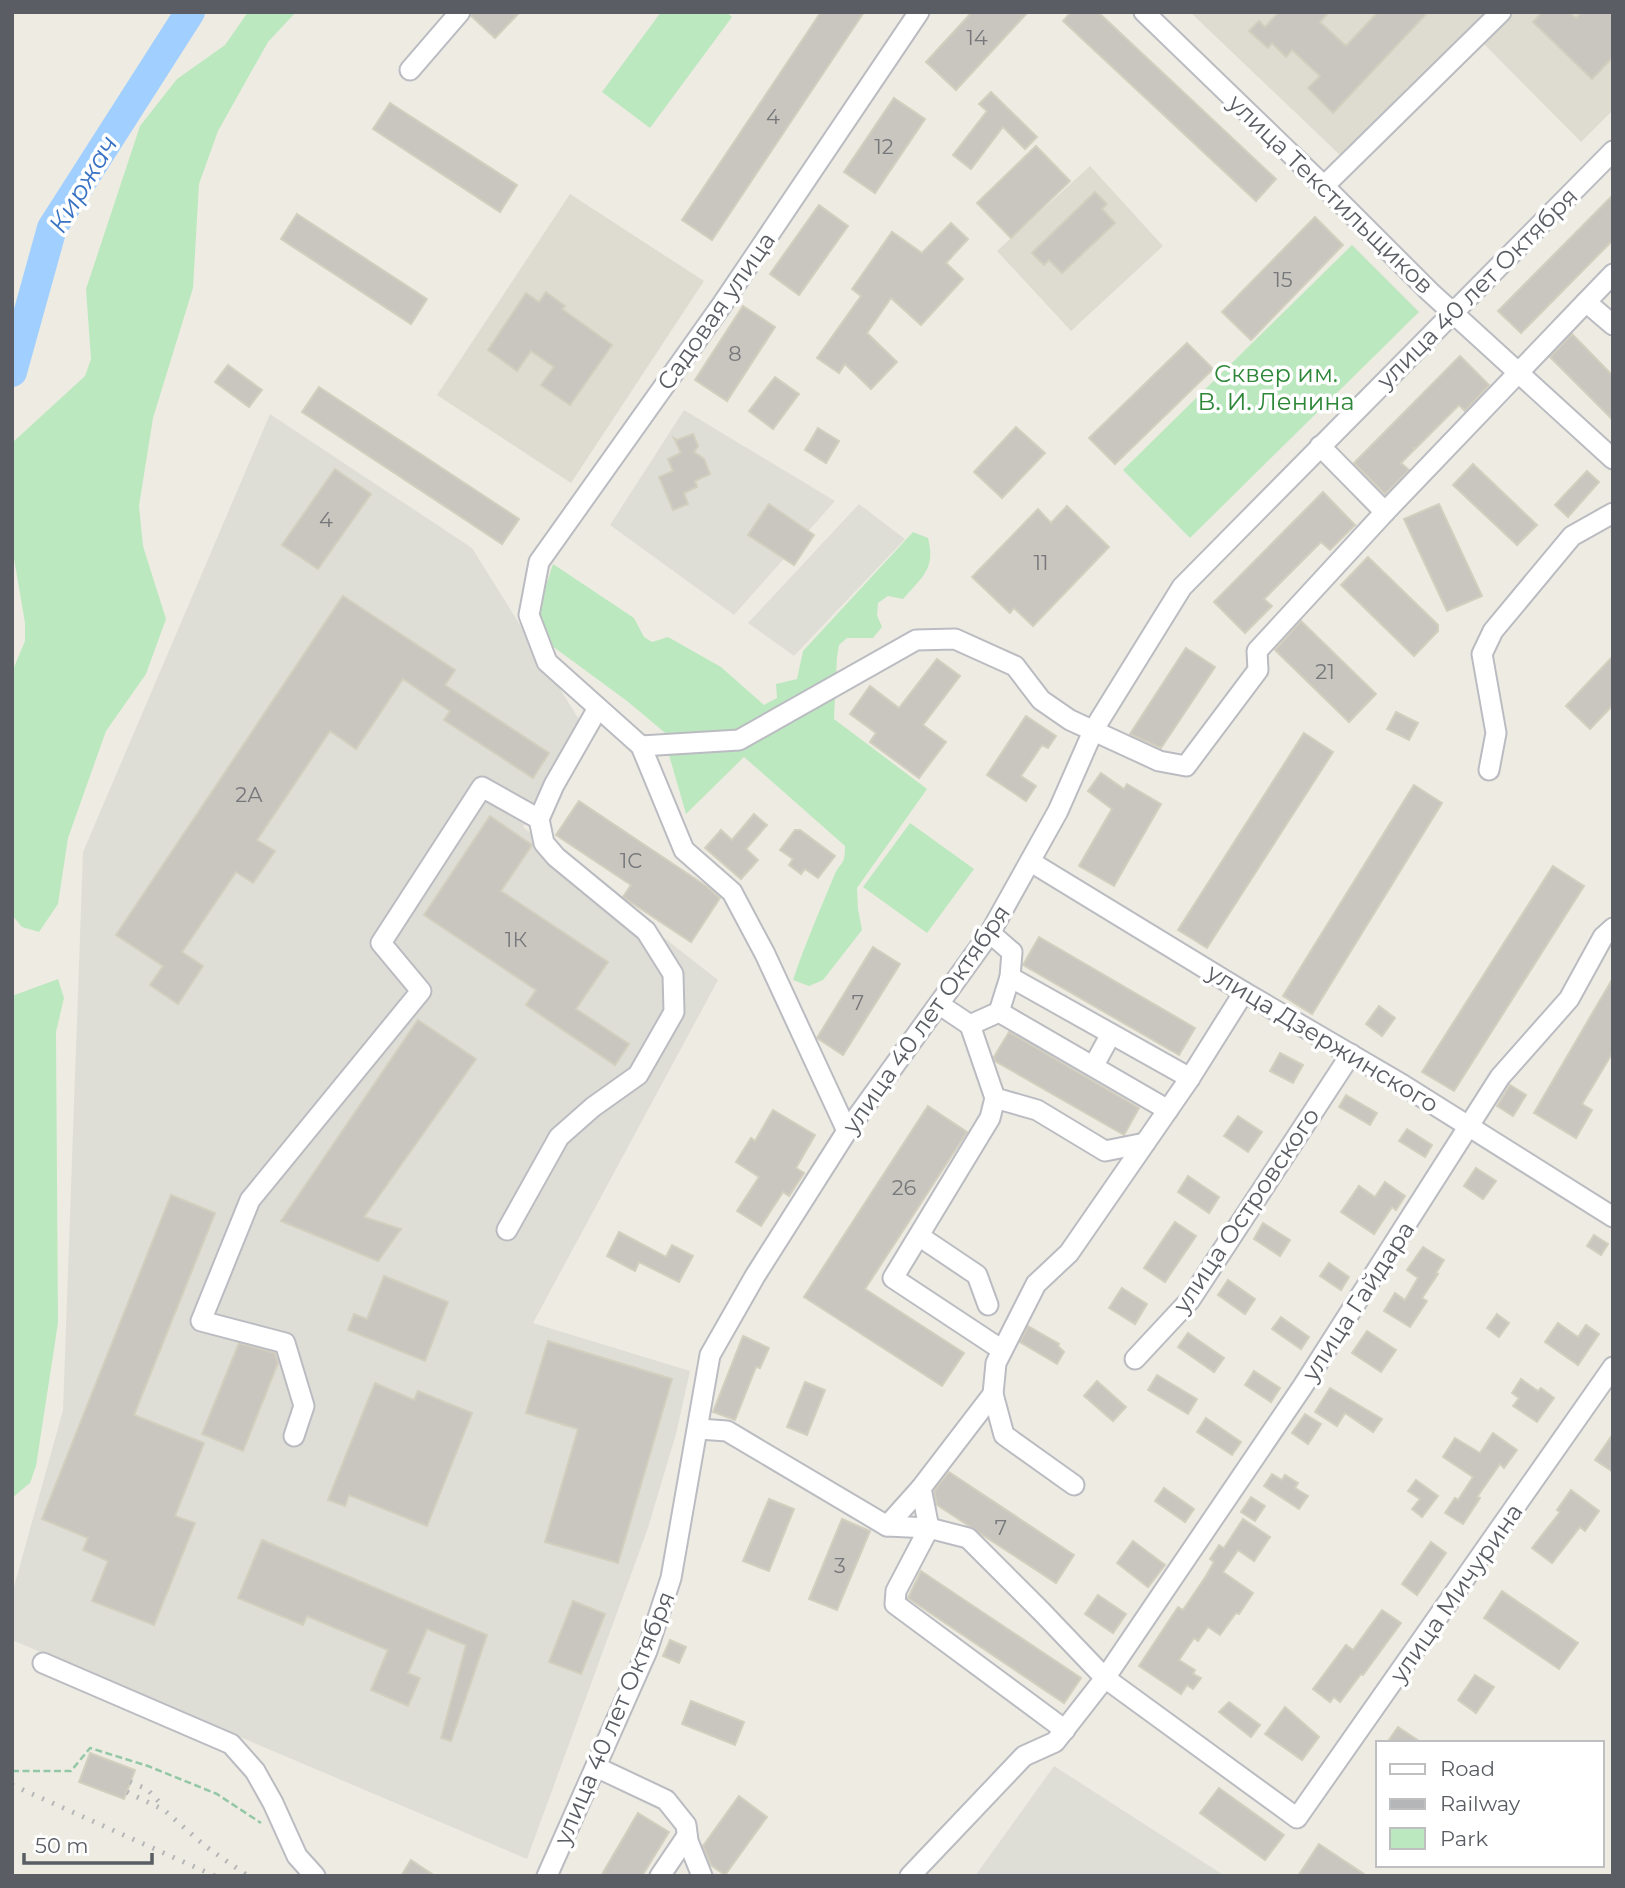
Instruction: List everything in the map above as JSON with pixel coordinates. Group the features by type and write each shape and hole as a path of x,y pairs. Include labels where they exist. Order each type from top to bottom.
{"street":[{"path":"410,70 460,12"},
{"name":"Садовая улица","path":"598,708 547,662 529,615 540,562 728,295 919,12"},
{"name":"улица Текстильщиков","path":"1144,12 1452,313 1613,459"},
{"path":"1324,186 1502,12"},
{"name":"улица 40 лет Октября","path":"547,1876 647,1651 671,1578 710,1355 755,1276 847,1131 990,933 1058,811 1094,729 1182,587 1613,151"},
{"path":"641,746 739,740 916,640 955,639 1015,666 1041,700 1070,720 1159,761 1186,766 1258,670 1258,651 1385,512 1613,274"},
{"path":"1587,302 1613,326"},
{"path":"1320,446 1385,512"},
{"path":"1489,770 1496,733 1482,654 1493,631 1572,536 1613,513"},
{"path":"507,1230 559,1137 593,1107 638,1075 674,1012 673,974 646,931 544,843 539,819 554,785 598,708 641,746 684,850 732,892 765,954 847,1131"},
{"path":"294,1436 304,1406 285,1343 201,1321 250,1200 421,991 381,943 482,787 539,819"},
{"name":"улица Дзержинского","path":"1031,862 1469,1126 1613,1217"},
{"name":"улица Гайдара","path":"910,1876 1024,1756 1055,1742 1105,1678 1303,1386 1500,1077 1569,999 1603,937 1613,928"},
{"path":"970,1025 999,1012 1010,977 1012,952 990,933"},
{"path":"1010,977 1189,1078"},
{"path":"1074,1485 1004,1435 993,1394 996,1363 1036,1284 1069,1253 1168,1110 1244,992"},
{"path":"940,1005 970,1025 995,1098 990,1118 893,1279 1002,1350"},
{"path":"999,1012 1168,1110"},
{"path":"1094,1065 1111,1034"},
{"name":"улица Островского","path":"1135,1359 1190,1300 1350,1054"},
{"path":"995,1098 1037,1110 1105,1151 1120,1179"},
{"path":"1105,1151 1145,1143"},
{"path":"919,1236 978,1275 988,1304"},
{"name":"улица Мичурина","path":"1105,1678 1297,1818 1613,1367"},
{"path":"887,1526 921,1488 993,1394"},
{"path":"699,1429 727,1431 887,1526 929,1528 968,1538 1105,1678"},
{"path":"921,1488 929,1528 896,1591 894,1604 1065,1730"},
{"path":"43,1663 232,1744 256,1771 274,1803 297,1856 315,1876"},
{"path":"596,1767 666,1800 686,1825 687,1836 702,1876"},
{"path":"660,1876 687,1836"}],"path":[{"path":"12,1771 71,1771 90,1748 148,1766 217,1794 265,1826"}],"shaded area":[{"path":"1190,12 1484,12 1486,14 1340,155"},
{"path":"1510,12 1613,12 1613,110 1581,142 1481,41"},
{"path":"1090,166 1163,246 1071,331 997,251"},
{"path":"570,194 704,281 571,483 437,395"},
{"path":"684,410 835,501 734,615 610,525"},
{"path":"270,414 472,548 580,721 523,827 718,980 533,1323 690,1371 676,1434 648,1528 527,1859 12,1640 12,1594 63,1410 83,852"},
{"path":"859,504 905,539 794,656 748,623"},
{"path":"1054,1766 1225,1876 975,1876"}],"green space":[{"path":"248,12 296,12 268,42 218,131 199,184 193,288 153,418 139,506 143,546 166,619 146,674 106,731 68,838 58,904 39,932 22,927 12,915 12,672 25,641 25,623 12,547 12,443 85,376 91,359 86,289 140,126 177,79 225,45"},
{"path":"661,12 726,12 732,17 650,128 602,92"},
{"name":"Сквер им. В. И. Ленина","path":"1352,245 1419,312 1190,538 1123,470"},
{"path":"913,532 928,538 929,565 903,599 888,596 878,603 877,615 882,627 873,638 847,638 839,645 834,719 927,789 857,888 862,930 823,980 809,986 793,980 834,876 843,861 845,846 744,757 686,814 669,755 670,737 627,701 544,640 538,610 553,564 634,618 644,637 652,642 668,637 721,667 764,705 777,698 776,684 797,679 803,651"},
{"path":"910,823 974,869 927,933 863,887"},
{"path":"58,979 64,998 56,1032 58,1323 36,1466 30,1483 12,1498 12,996"}],"building":[{"path":"472,12 520,12 495,38 471,16"},
{"path":"821,12 864,12 712,240 682,220"},
{"path":"972,12 1028,12 956,90 926,62"},
{"path":"1071,12 1098,12 1276,179 1256,201 1063,21"},
{"path":"1279,12 1329,12 1320,22 1346,46 1378,12 1428,12 1333,113 1308,88 1320,76 1292,50 1286,57 1272,43 1268,48 1249,31 1259,21 1265,27"},
{"path":"1542,12 1569,12 1576,18 1582,12 1613,12 1613,57 1592,79 1533,22"},
{"path":"991,92 1037,137 1025,149 1003,127 971,169 953,155 987,111 979,104"},
{"path":"894,98 925,119 875,193 844,172"},
{"path":"390,103 517,185 500,212 373,129"},
{"path":"1036,146 1070,181 1011,238 977,203"},
{"path":"1095,192 1107,204 1102,209 1115,223 1062,273 1049,260 1044,265 1032,253"},
{"path":"1613,195 1613,240 1521,333 1498,311"},
{"path":"819,205 848,226 799,295 770,274"},
{"path":"297,214 427,299 411,324 281,239"},
{"path":"1315,217 1343,245 1251,340 1222,312"},
{"path":"951,223 968,239 946,263 963,279 921,325 891,298 867,333 897,362 871,389 845,364 839,373 817,358 861,296 852,289 892,232 922,253"},
{"path":"546,292 565,306 562,309 612,345 570,405 541,385 554,367 531,351 517,371 488,350 526,293 539,302"},
{"path":"743,306 775,327 727,401 695,380"},
{"path":"1572,334 1613,376 1613,420 1550,357"},
{"path":"1187,343 1213,369 1115,464 1089,438"},
{"path":"1460,356 1489,385 1465,411 1459,405 1415,449 1413,447 1414,450 1401,463 1409,470 1385,494 1354,463"},
{"path":"228,365 262,390 249,407 215,382"},
{"path":"775,377 799,394 773,429 749,411"},
{"path":"319,387 519,519 502,544 302,412"},
{"path":"1016,427 1045,453 1002,498 974,472"},
{"path":"818,428 839,441 826,463 805,450"},
{"path":"693,434 698,446 694,452 704,459 710,474 695,481 697,487 684,493 688,504 673,510 659,477 673,471 668,459 681,453 674,438 677,440"},
{"path":"1473,464 1537,525 1517,545 1453,485"},
{"path":"335,469 371,494 318,569 282,545"},
{"path":"1587,471 1599,482 1568,517 1555,505"},
{"path":"1323,492 1355,525 1330,550 1321,542 1264,599 1272,606 1245,633 1214,602"},
{"path":"769,504 814,535 794,565 748,535"},
{"path":"1439,504 1482,596 1447,611 1404,519"},
{"path":"1067,506 1109,547 1033,626 1014,608 1010,613 972,577 1038,509 1051,523"},
{"path":"1368,557 1438,625 1438,631 1414,656 1341,585"},
{"path":"343,596 455,670 445,685 549,753 533,778 444,720 450,711 403,679 356,749 330,731 257,840 275,851 253,883 236,872 182,952 203,966 178,1004 150,985 163,966 116,935"},
{"path":"1301,621 1376,694 1349,722 1275,650"},
{"path":"1186,648 1215,667 1161,748 1130,734"},
{"path":"1613,656 1613,705 1590,729 1566,706"},
{"path":"937,659 960,676 923,725 946,742 919,778 870,742 876,733 850,714 870,686 899,708"},
{"path":"1396,712 1418,723 1409,740 1387,729"},
{"path":"1026,716 1056,736 1048,748 1042,745 1021,776 1036,786 1026,801 987,775"},
{"path":"1304,733 1333,752 1207,948 1178,930"},
{"path":"1101,773 1124,789 1127,784 1161,804 1114,886 1079,866 1112,809 1088,791"},
{"path":"1414,785 1442,803 1312,1014 1283,996"},
{"path":"579,801 720,898 691,942 623,897 631,885 556,835"},
{"path":"754,814 767,825 746,849 758,860 741,879 705,848 721,830 732,840"},
{"path":"490,816 532,845 501,891 608,962 576,1009 629,1044 615,1065 526,1005 536,990 424,915"},
{"path":"795,830 800,830 835,856 818,878 805,869 801,874 789,865 793,859 780,850"},
{"path":"1553,866 1584,886 1454,1091 1422,1072"},
{"path":"1039,937 1195,1028 1179,1055 1023,965"},
{"path":"873,947 900,964 843,1055 817,1038"},
{"path":"1613,978 1613,1052 1582,1104 1592,1110 1576,1138 1534,1113"},
{"path":"1379,1006 1395,1018 1382,1036 1366,1024"},
{"path":"418,1020 476,1059 364,1217 401,1229 378,1261 281,1221"},
{"path":"1009,1032 1139,1108 1124,1135 995,1061 994,1057"},
{"path":"1280,1053 1303,1065 1293,1083 1270,1071"},
{"path":"1510,1085 1526,1095 1513,1116 1497,1106"},
{"path":"1346,1095 1377,1113 1370,1125 1339,1107"},
{"path":"928,1106 967,1132 865,1289 964,1353 942,1386 804,1297"},
{"path":"773,1110 815,1135 796,1168 804,1173 789,1196 783,1192 761,1226 737,1211 759,1177 736,1162 751,1138 755,1141"},
{"path":"1238,1116 1262,1132 1248,1152 1224,1136"},
{"path":"1407,1129 1432,1145 1425,1157 1399,1141"},
{"path":"1476,1168 1496,1181 1483,1199 1464,1186"},
{"path":"1188,1176 1219,1197 1209,1213 1178,1192"},
{"path":"1385,1182 1405,1196 1396,1210 1392,1207 1374,1234 1341,1212 1359,1186 1375,1197"},
{"path":"171,1195 215,1213 134,1415 204,1443 175,1516 195,1523 154,1625 92,1601 108,1561 83,1550 88,1538 42,1519"},
{"path":"1175,1222 1196,1236 1165,1282 1144,1268"},
{"path":"1263,1223 1290,1240 1280,1256 1254,1239"},
{"path":"619,1232 666,1257 672,1245 693,1256 679,1282 639,1262 635,1271 607,1256"},
{"path":"1594,1235 1608,1244 1601,1255 1587,1246"},
{"path":"1423,1247 1444,1260 1422,1298 1427,1301 1410,1327 1384,1311 1395,1293 1405,1300 1418,1278 1407,1270"},
{"path":"1329,1263 1349,1277 1341,1290 1320,1276"},
{"path":"384,1276 448,1302 425,1361 348,1330 354,1314 367,1319"},
{"path":"1228,1280 1255,1299 1245,1314 1218,1295"},
{"path":"1122,1288 1147,1304 1135,1324 1109,1308"},
{"path":"1497,1314 1509,1323 1499,1337 1487,1328"},
{"path":"1281,1317 1309,1337 1301,1349 1272,1329"},
{"path":"1558,1323 1578,1337 1586,1325 1599,1334 1578,1365 1545,1342"},
{"path":"1028,1326 1059,1344 1064,1352 1057,1364 1020,1342"},
{"path":"1367,1331 1396,1350 1381,1372 1352,1353"},
{"path":"1188,1333 1224,1358 1214,1372 1178,1347"},
{"path":"743,1336 769,1348 760,1368 756,1367 735,1420 713,1412"},
{"path":"548,1341 672,1379 618,1563 545,1542 578,1429 526,1413"},
{"path":"239,1343 275,1353 278,1363 243,1451 202,1434"},
{"path":"1254,1371 1280,1388 1271,1402 1245,1385"},
{"path":"1157,1375 1197,1399 1188,1414 1148,1390"},
{"path":"1521,1379 1538,1391 1541,1388 1554,1398 1537,1422 1513,1406 1519,1398 1512,1393"},
{"path":"1097,1381 1126,1407 1113,1421 1084,1396"},
{"path":"805,1382 825,1390 807,1435 787,1427"},
{"path":"375,1383 414,1400 418,1391 472,1413 427,1526 349,1495 345,1506 328,1500"},
{"path":"1330,1388 1382,1419 1373,1432 1345,1413 1337,1426 1315,1412"},
{"path":"1305,1414 1321,1424 1308,1444 1292,1433"},
{"path":"1206,1418 1241,1442 1232,1455 1197,1432"},
{"path":"1493,1433 1517,1450 1504,1468 1500,1464 1477,1497 1480,1498 1463,1524 1445,1513 1455,1498 1458,1500 1473,1477 1443,1457 1455,1438 1480,1453"},
{"path":"1613,1434 1613,1472 1595,1460"},
{"path":"949,1472 1074,1555 1056,1583 937,1505 934,1491"},
{"path":"1272,1474 1282,1480 1285,1475 1298,1483 1295,1488 1308,1496 1299,1509 1264,1486"},
{"path":"1416,1480 1438,1496 1422,1517 1412,1509 1420,1499 1408,1491"},
{"path":"1164,1488 1194,1509 1185,1522 1155,1501"},
{"path":"1571,1490 1599,1511 1585,1531 1580,1527 1552,1563 1532,1548 1560,1512 1557,1510"},
{"path":"1251,1497 1265,1506 1255,1521 1241,1512"},
{"path":"769,1499 794,1509 769,1571 743,1561"},
{"path":"842,1519 870,1531 837,1610 809,1599"},
{"path":"1243,1519 1270,1537 1254,1561 1238,1550 1223,1572 1253,1593 1220,1635 1208,1627 1198,1641 1194,1638 1179,1660 1195,1670 1193,1674 1201,1678 1193,1689 1187,1685 1181,1694 1139,1666 1178,1607 1183,1610 1206,1576 1214,1562 1210,1559 1219,1545 1224,1548"},
{"path":"262,1540 487,1635 451,1741 441,1738 466,1645 427,1629 408,1673 420,1678 408,1706 371,1690 388,1650 307,1616 303,1625 238,1598"},
{"path":"1133,1541 1165,1565 1148,1587 1117,1563"},
{"path":"1431,1542 1446,1553 1417,1595 1402,1584"},
{"path":"921,1571 1081,1678 1064,1703 908,1598"},
{"path":"1502,1591 1578,1643 1559,1669 1484,1618"},
{"path":"1098,1595 1126,1614 1113,1633 1085,1614"},
{"path":"573,1601 605,1614 581,1674 549,1662"},
{"path":"1382,1610 1401,1623 1340,1702 1334,1697 1330,1702 1313,1689 1346,1645 1353,1650"},
{"path":"670,1640 686,1647 679,1663 663,1656"},
{"path":"1475,1675 1494,1687 1476,1713 1458,1700"},
{"path":"691,1701 744,1722 735,1745 682,1724"},
{"path":"1229,1702 1260,1725 1251,1737 1219,1712"},
{"path":"1285,1707 1319,1737 1302,1760 1265,1734"},
{"path":"1398,1727 1419,1741 1388,1741"},
{"path":"90,1753 135,1770 124,1799 79,1782"},
{"path":"1219,1788 1284,1835 1265,1860 1200,1813"},
{"path":"739,1796 767,1817 725,1875 711,1865 703,1846"},
{"path":"638,1813 669,1832 642,1876 601,1876"},
{"path":"1319,1844 1367,1876 1298,1876"},
{"path":"411,1860 435,1876 401,1876"}],"waterway":[{"name":"Киржач","path":"12,372 52,228 190,12"}],"railway":[{"path":"130,1782 147,1789 161,1804"},
{"path":"12,1785 215,1876"},
{"path":"127,1792 164,1810 205,1846 248,1876"}]}
